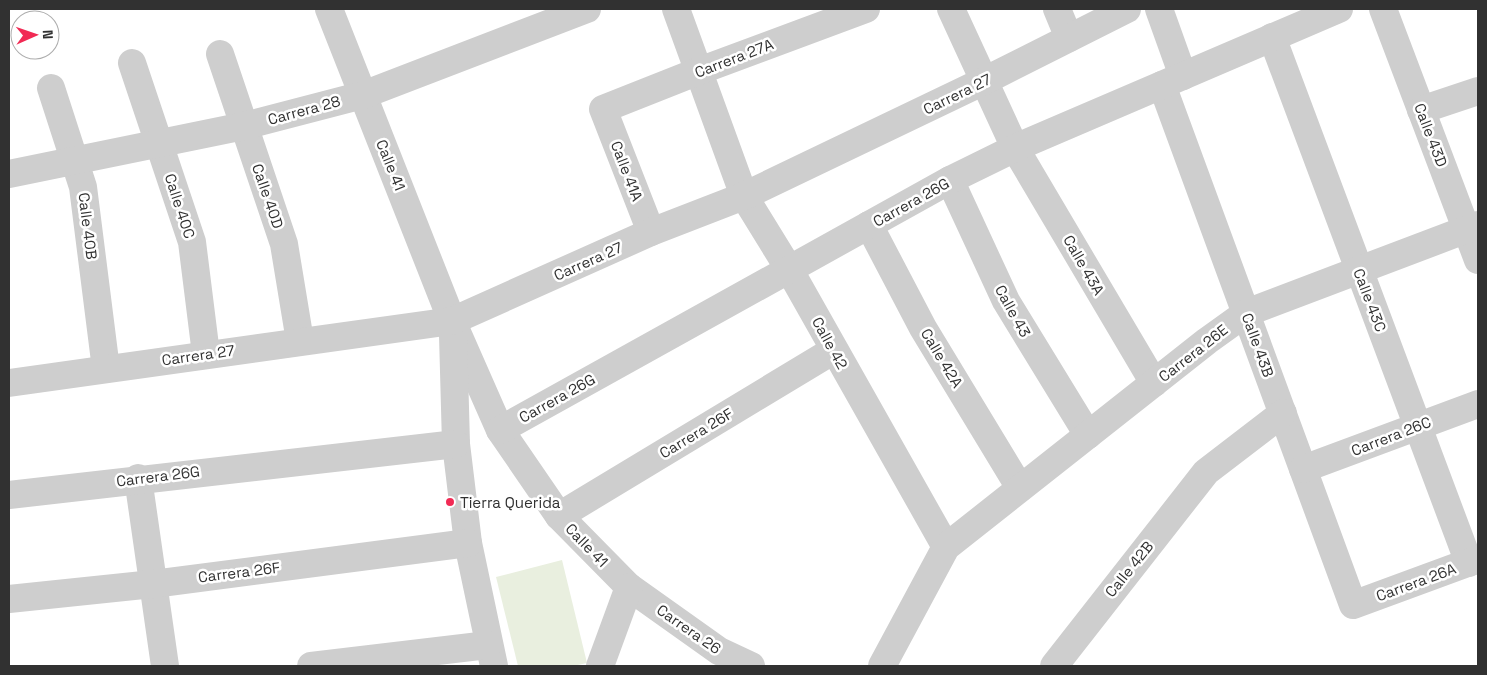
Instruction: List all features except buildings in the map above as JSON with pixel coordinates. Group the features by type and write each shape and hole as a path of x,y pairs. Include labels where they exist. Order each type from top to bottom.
{"street":[{"name":"Calle 41","path":"329,9 452,321 500,430 559,516 629,587"},
{"name":"Carrera 28","path":"9,174 244,126 363,95 588,9"},
{"name":"Calle 42","path":"676,9 744,196 789,269 946,547"},
{"name":"Carrera 27A","path":"603,109 866,9"},
{"path":"952,9 1015,148"},
{"path":"1057,9 1069,38"},
{"name":"Carrera 27","path":"9,383 452,321 651,232 744,196 984,82 1127,9"},
{"name":"Calle 43B","path":"1159,9 1173,80 1246,313 1354,605"},
{"name":"Carrera 26G","path":"500,430 950,180 1015,148 1339,9"},
{"name":"Calle 43D","path":"1383,9 1422,110 1472,227 1478,260"},
{"name":"Calle 43C","path":"1272,37 1418,426 1474,561"},
{"name":"Calle 40D","path":"220,54 284,244 300,341"},
{"name":"Calle 40C","path":"132,63 192,242 206,354"},
{"name":"Calle 40B","path":"51,88 83,187 106,368"},
{"path":"1422,110 1478,91"},
{"name":"Calle 41A","path":"603,109 651,232"},
{"name":"Calle 43A","path":"1015,148 1154,383"},
{"name":"Calle 43","path":"950,180 1006,301 1088,435"},
{"name":"Calle 42A","path":"869,225 923,328 1020,488"},
{"name":"Carrera 26E","path":"946,547 1246,313 1472,227"},
{"name":"Calle 41","path":"452,321 456,444 468,542 491,655"},
{"name":"Carrera 26F","path":"559,516 834,350"},
{"name":"Carrera 26C","path":"1304,469 1478,404"},
{"name":"Calle 42B","path":"1054,666 1206,472 1283,413"},
{"name":"Carrera 26G","path":"9,494 138,478 456,444"},
{"path":"138,478 165,666"},
{"name":"Carrera 26F","path":"9,599 153,584 468,542"},
{"path":"882,666 946,547"},
{"name":"Carrera 26A","path":"1354,605 1474,561"},
{"path":"600,666 629,587"},
{"name":"Carrera 26","path":"629,587 717,659 751,666"},
{"path":"310,666 491,655"}],"green space":[{"path":"562,560 587,663 573,666 518,666 496,577"}],"place":[{"name":"Tierra Querida","path":"450,502"}]}
